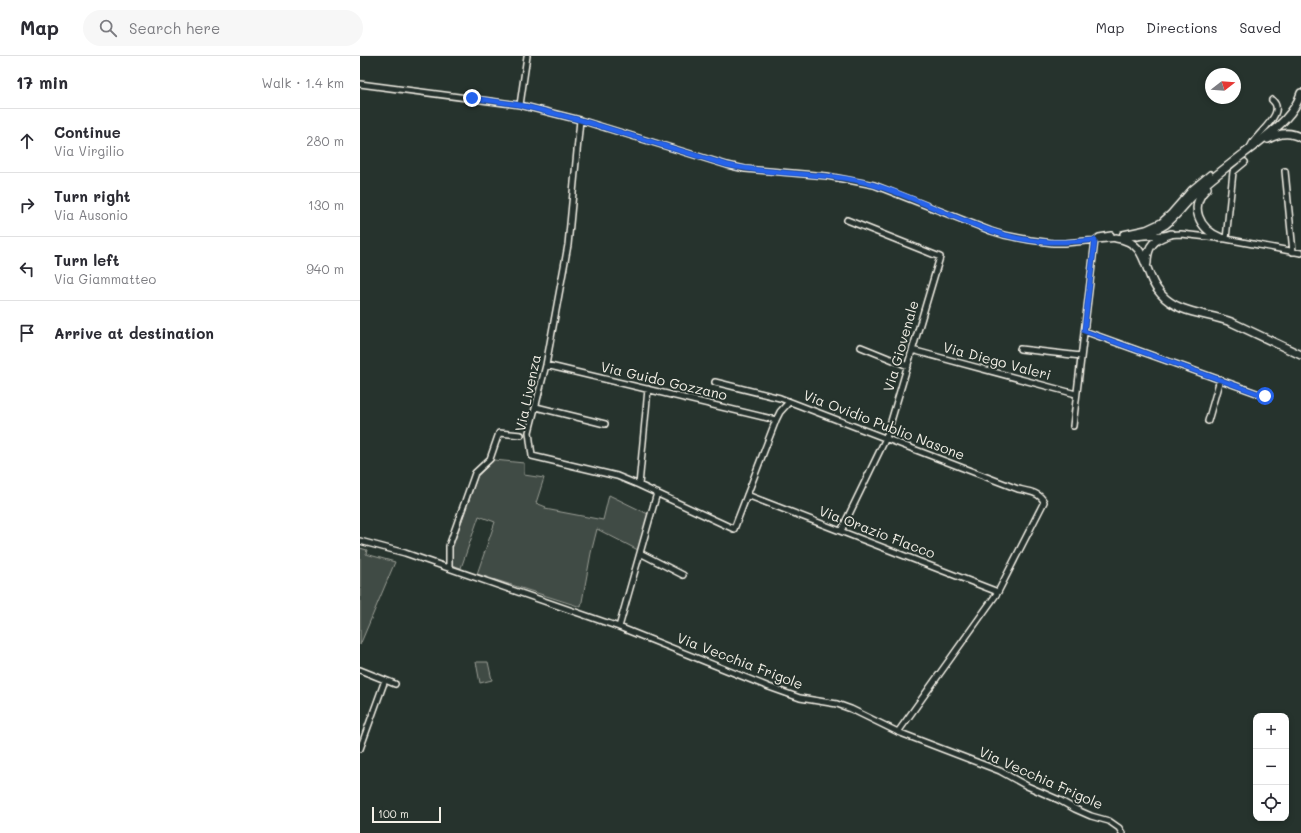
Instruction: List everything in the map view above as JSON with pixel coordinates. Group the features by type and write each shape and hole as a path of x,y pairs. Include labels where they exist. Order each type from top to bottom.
{"highway":[{"path":"1138,236 1152,232 1167,223 1201,188 1250,146 1286,119 1301,93"},
{"path":"1223,238 1215,236 1205,228 1199,218 1198,204 1203,191 1270,138 1284,133 1294,134 1301,138"},
{"path":"1149,273 1147,259 1150,247 1160,238 1171,234"},
{"path":"1116,238 1128,240 1138,249 1145,260 1153,284 1161,295 1175,305 1190,311 1221,319 1301,355"},
{"path":"1284,347 1301,360"}],"street":[{"path":"520,105 527,56"},
{"path":"360,84 520,105 580,120 720,163 745,169 827,176 874,185 991,231 1017,238 1054,243 1171,234 1192,235 1223,238 1301,253"},
{"path":"1250,146 1268,125 1276,112 1275,102 1272,100"},
{"name":"Via Livenza","path":"580,120 568,245 546,365 529,432 532,456 617,476 734,529 747,495"},
{"path":"1223,238 1233,172 1245,162"},
{"path":"1285,172 1293,252"},
{"path":"1073,426 1095,240 1102,236 1138,231 1161,222 1192,189 1210,174"},
{"name":"Via Giovenale","path":"840,531 886,438 940,257 848,220"},
{"path":"1084,331 1265,396"},
{"path":"861,347 908,366"},
{"path":"1020,349 1081,356"},
{"name":"Via Diego Valeri","path":"912,350 1076,394"},
{"name":"Via Guido Gozzano","path":"546,365 776,420"},
{"path":"1208,421 1220,379"},
{"name":"Via Ovidio Publio Nasone","path":"715,382 780,398 1042,497 1044,502 998,592"},
{"path":"639,485 648,389"},
{"path":"747,495 776,420 780,412 789,402"},
{"path":"536,407 605,424"},
{"path":"449,568 449,546 475,473 490,459 499,433 521,435"},
{"path":"619,626 657,493"},
{"name":"Via Orazio Flacco","path":"747,495 998,592"},
{"name":"Via Vecchia Frigole","path":"360,541 405,553 619,626 769,687 800,698 837,704 851,709 898,732 1000,771 1075,809 1091,816 1109,821 1119,828 1122,833"},
{"path":"640,553 683,575"},
{"path":"898,732 998,592"},
{"path":"360,670 395,684"},
{"path":"360,749 385,680"}],"shaded area":[{"path":"494,460 524,463 524,475 544,478 536,503 546,507 545,509 603,520 609,495 648,514 638,550 597,529 581,607 477,574 495,522 479,516 461,568 452,565 451,552 477,477"},
{"path":"360,548 367,550 366,554 395,562 360,645"},
{"path":"476,662 488,662 492,680 480,683"}],"route":[{"path":"472,98 520,105 580,120 727,165 745,169 827,176 874,185 991,231 1017,238 1054,243 1095,240 1084,331 1265,396"}]}
